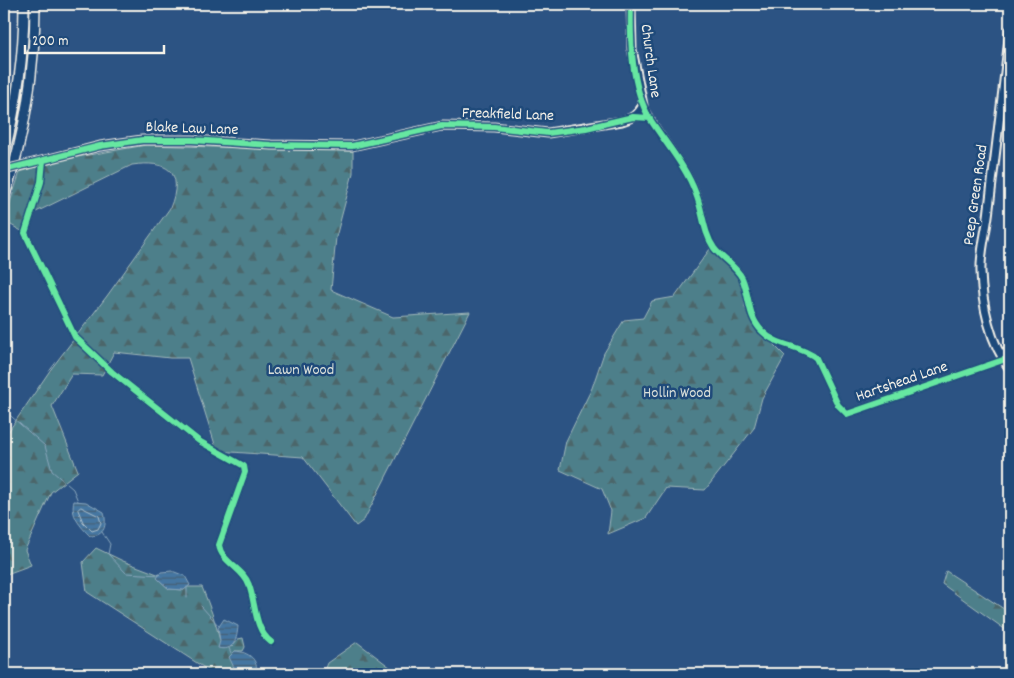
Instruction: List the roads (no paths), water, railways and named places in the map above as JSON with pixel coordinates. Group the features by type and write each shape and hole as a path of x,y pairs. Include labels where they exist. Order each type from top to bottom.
{"highway":[{"path":"4,154 17,94 23,40 24,4"},
{"path":"4,198 17,159 29,97 35,34 35,4"}],"street":[{"name":"Church Lane","path":"630,4 632,50 643,105 640,112 633,117"},
{"name":"Peep Green Road","path":"1010,30 988,216 981,257 981,274 989,323 1002,359 1010,369"},
{"name":"Hartshead Lane","path":"643,105 690,180 713,248 742,278 754,322 763,332 779,343 809,353 816,358 838,405 847,414 1002,359"},
{"path":"633,117 650,118"},
{"name":"Freakfield Lane","path":"352,146 442,126 494,127 548,132 586,128 633,117"},
{"name":"Blake Law Lane","path":"4,170 100,146 142,140 352,146"},
{"path":"40,162 44,168 25,234 74,337 112,372 199,441 244,466 245,472 219,545 220,552 245,577 249,585 259,626 264,637 271,642"},
{"path":"1002,359 1010,346"}],"water":[{"path":"74,501 86,502 104,512 105,525 102,532 95,536 90,536 75,516 73,511"},
{"path":"172,571 185,576 190,585 184,590 169,589 157,578 161,572"},
{"path":"224,619 238,626 234,643 228,648 223,649 218,648 220,641 218,628"},
{"path":"235,651 245,653 252,658 257,669 256,674 237,674 229,657"}],"waterway":[{"path":"4,410 45,446 52,471 73,489 78,501"},
{"path":"102,532 110,544 108,554 126,573 160,575"},
{"path":"187,587 187,598"},
{"path":"201,606 219,626"},
{"path":"229,648 231,653"}],"park label":[{"name":"Lawn Wood","path":"301,370"},
{"name":"Hollin Wood","path":"677,393"}]}
